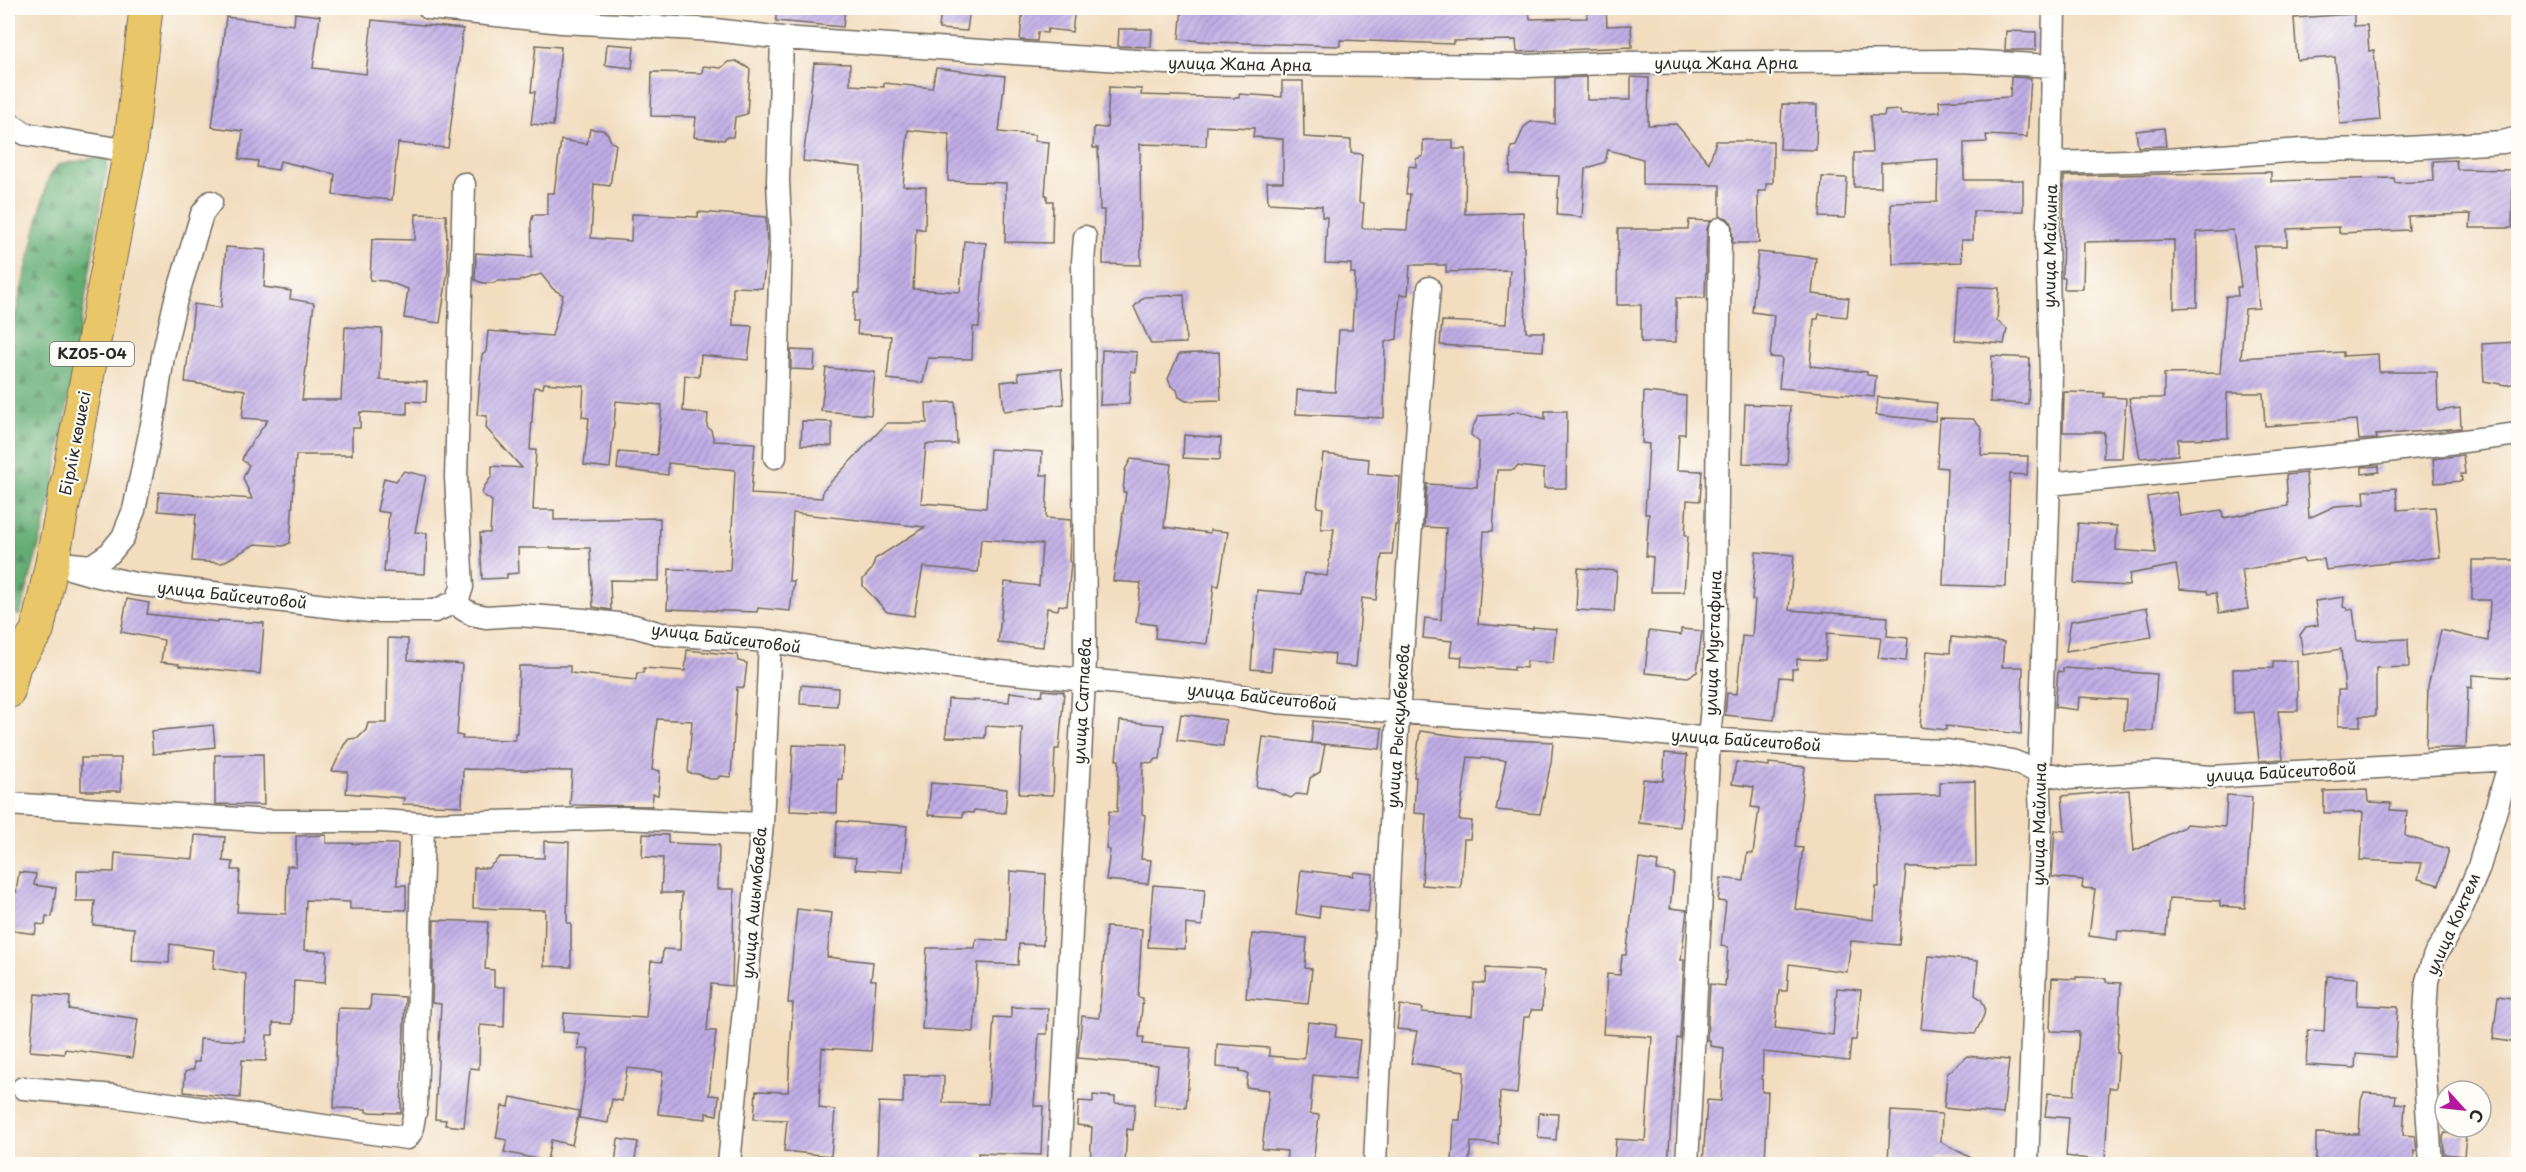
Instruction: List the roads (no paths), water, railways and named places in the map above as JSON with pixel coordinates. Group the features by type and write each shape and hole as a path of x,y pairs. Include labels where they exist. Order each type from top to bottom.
{"main road":[{"name":"Бірлік көшесі","path":"10,673 37,631 52,563 130,151 146,8"}],"street":[{"name":"улица Жана Арна","path":"429,8 562,22 715,30 782,38 1167,63 1495,66 1606,63 1961,61 2053,66"},
{"name":"улица Майлина","path":"2027,1164 2040,826 2039,772 2049,484 2051,371 2047,242 2054,8"},
{"path":"775,457 781,242 777,181 782,38"},
{"path":"8,123 26,134 130,151"},
{"path":"2051,163 2166,160 2302,150 2390,149 2503,142 2518,138"},
{"path":"457,601 462,587 456,478 464,184"},
{"path":"52,563 91,566 110,553 123,537 134,510 144,468 163,356 175,303 202,214 211,202"},
{"name":"улица Мустафина","path":"1687,1164 1709,739 1715,672 1720,230"},
{"name":"улица Сатпаева","path":"1059,1164 1084,681 1086,453 1083,262 1085,237"},
{"name":"улица Рыскулбекова","path":"1375,1164 1398,711 1429,288"},
{"path":"2049,484 2379,452 2518,434"},
{"name":"улица Байсеитовой","path":"52,563 135,584 370,611 435,611 457,601 463,609 472,614 486,617 518,615 584,620 634,626 661,634 770,641 835,652 1084,681 1223,693 1277,702 1709,739 1841,748 1947,751 2012,761 2039,772 2069,778 2157,773 2211,777 2515,758"},
{"name":"улица Ашымбаева","path":"729,1164 762,824 770,641"},
{"name":"улица Коктем","path":"2431,1164 2423,1049 2427,981 2434,957 2458,917 2478,870 2515,758"},
{"path":"8,804 270,822 382,821 423,824 623,818 762,824"},
{"path":"22,1088 126,1098 407,1138 411,1132 416,1107 423,824"}]}
